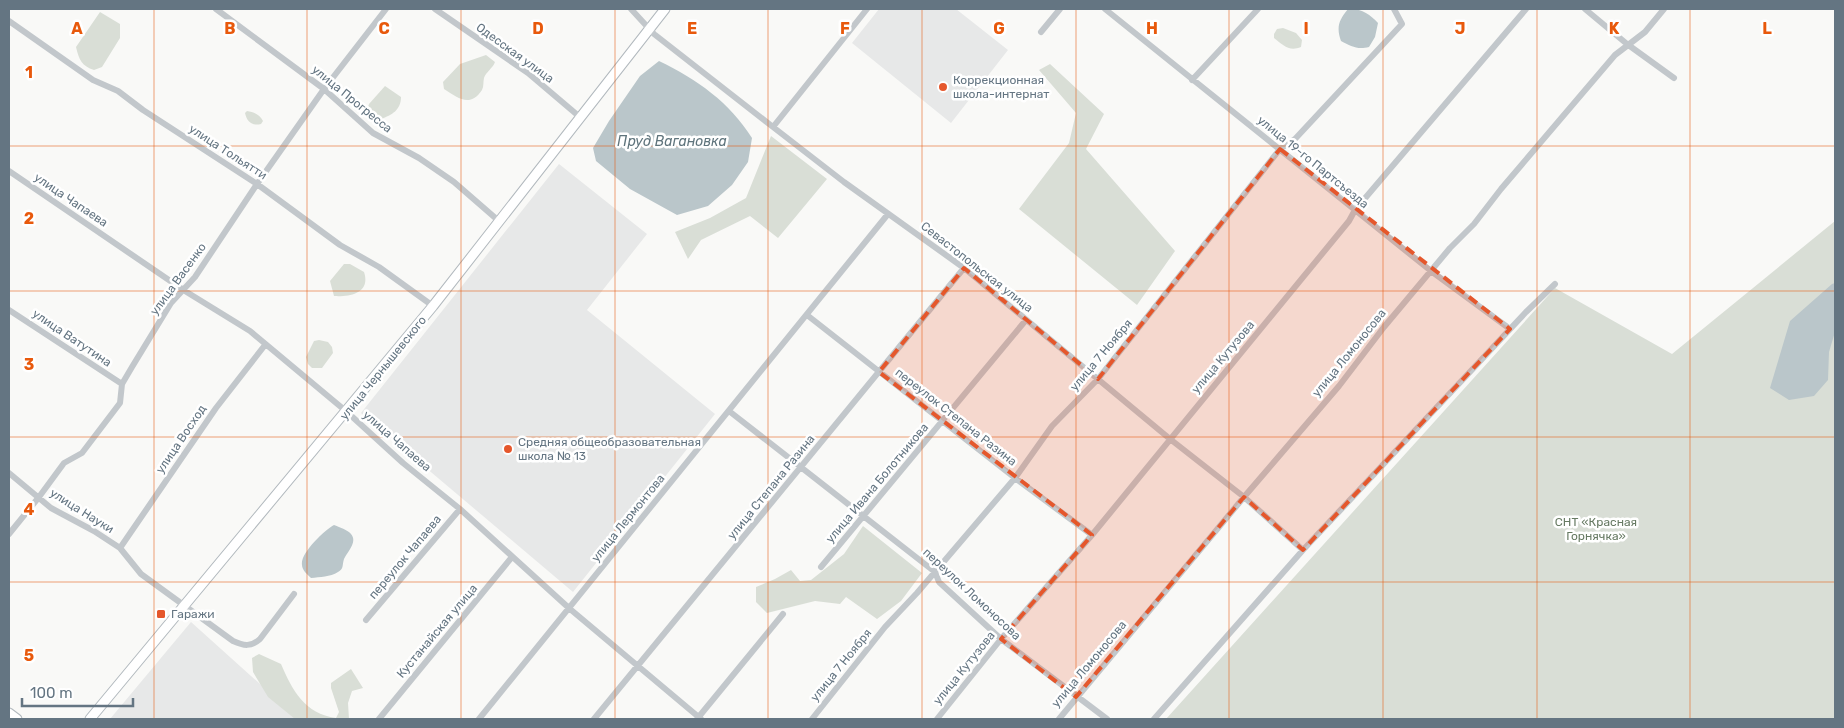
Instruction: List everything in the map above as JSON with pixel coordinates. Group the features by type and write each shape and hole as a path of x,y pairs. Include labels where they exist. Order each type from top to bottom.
{"street":[{"name":"улица Прогресса","path":"216,9 324,89 373,133 390,144 408,152 447,177 500,222"},
{"name":"улица Васенко","path":"9,534 40,497 64,463 82,453 120,403 122,384 172,303 185,290 324,89 386,9"},
{"name":"Одесская улица","path":"434,9 528,73 581,118"},
{"name":"Севастопольская улица","path":"631,9 650,29 773,127 888,214 964,268 1170,439 1244,497 1303,550"},
{"name":"улица Чернышевского","path":"90,719 347,412 433,306 665,9"},
{"path":"773,127 867,9"},
{"path":"1041,32 1060,9"},
{"name":"улица 19-го Партсъезда","path":"1105,9 1431,271 1510,329"},
{"path":"1192,80 1258,9"},
{"name":"улица 7 Ноября","path":"812,719 885,628 1015,478 1052,426 1098,379 1280,149 1295,139 1402,24 1394,9"},
{"name":"улица Кутузова","path":"937,719 1001,639 1092,535 1349,222 1355,210 1526,9"},
{"path":"1585,9 1674,78"},
{"name":"улица Ломоносова","path":"1059,719 1338,386 1384,326 1450,248 1474,224 1501,189 1615,55 1645,32 1664,9"},
{"name":"улица Тольятти","path":"9,21 93,80 118,91 143,110 257,184 340,245 379,268 433,306"},
{"name":"улица Чапаева","path":"9,171 185,290 250,331 347,412 403,463 460,509 570,609 699,719"},
{"name":"улица Лермонтова","path":"479,719 888,214"},
{"name":"улица Степана Разина","path":"594,719 964,268"},
{"path":"1154,719 1303,550 1510,329 1555,284"},
{"name":"улица Ватутина","path":"9,310 122,384"},
{"name":"переулок Степана Разина","path":"807,315 1015,478 1092,535"},
{"name":"улица Ивана Болотникова","path":"821,567 1026,320"},
{"name":"улица Восход","path":"120,548 216,408 265,345"},
{"name":"переулок Ломоносова","path":"729,410 935,572 939,582 1001,639 1106,719"},
{"name":"улица Науки","path":"9,473 51,508 94,530 120,548 140,574 233,642 246,646 254,644 294,594"},
{"name":"переулок Чапаева","path":"366,620 460,509"},
{"name":"Кустанайская улица","path":"379,719 512,557"},
{"path":"699,719 783,614"},
{"path":"9,713 16,719"}],"highlighted area":[{"path":"1280,149 1510,329 1303,550 1244,497 1076,697 1001,639 1092,535 879,372 964,268 1098,379"}],"shaded area":[{"name":"Коррекционная школа-интернат","path":"879,9 956,9 1008,50 951,123 852,43"},
{"path":"559,164 647,234 587,310 715,414 573,592 361,413"},
{"path":"191,622 299,719 110,719"}],"green space":[{"path":"100,12 120,24 120,38 102,67 94,70 82,62 76,47"},
{"path":"1283,28 1296,33 1302,40 1301,47 1290,48 1274,38 1277,29"},
{"path":"486,55 495,62 485,76 482,90 473,99 464,100 444,89 443,82 460,64"},
{"path":"1050,64 1104,114 1086,149 1175,251 1137,305 1019,209 1069,143 1076,113 1039,70"},
{"path":"385,86 401,97 401,102 398,109 381,119 366,113 369,104"},
{"path":"247,111 260,117 263,121 261,124 253,124 249,121 245,113"},
{"path":"771,136 827,179 778,238 750,216 701,240 688,259 675,232 710,218 746,198"},
{"name":"СНТ «Красная Горнячка»","path":"1835,221 1835,719 1166,719 1555,288 1672,354"},
{"path":"344,264 350,264 364,272 365,285 358,292 346,296 334,296 330,281"},
{"path":"314,341 328,342 332,347 333,353 322,368 312,368 308,364 306,357"},
{"path":"863,526 922,573 901,601 877,619 846,597 840,604 815,601 767,613 756,602 756,587 791,570 800,581 811,580 844,554"},
{"path":"259,654 281,664 295,691 308,706 325,716 336,718 339,712 331,683 351,669 363,688 352,691 348,703 349,719 295,719 268,697 253,672 252,658"}],"water":[{"path":"1348,9 1365,12 1378,23 1375,37 1369,47 1358,48 1341,41 1339,24"},
{"name":"Пруд Вагановка","path":"659,61 687,76 712,93 733,113 752,138 748,162 732,185 708,206 677,215 630,189 596,161 593,148 640,76"},
{"path":"1835,283 1835,332 1829,352 1828,380 1814,396 1789,400 1770,388 1790,321"},
{"path":"334,525 346,530 353,537 342,568 335,574 311,578 303,569 302,560 314,542"}],"place":[{"name":"Коррекционная школа-интернат","path":"943,87"},
{"name":"Средняя общеобразовательная школа № 13","path":"508,449"},
{"name":"Гаражи","path":"161,614"}]}
